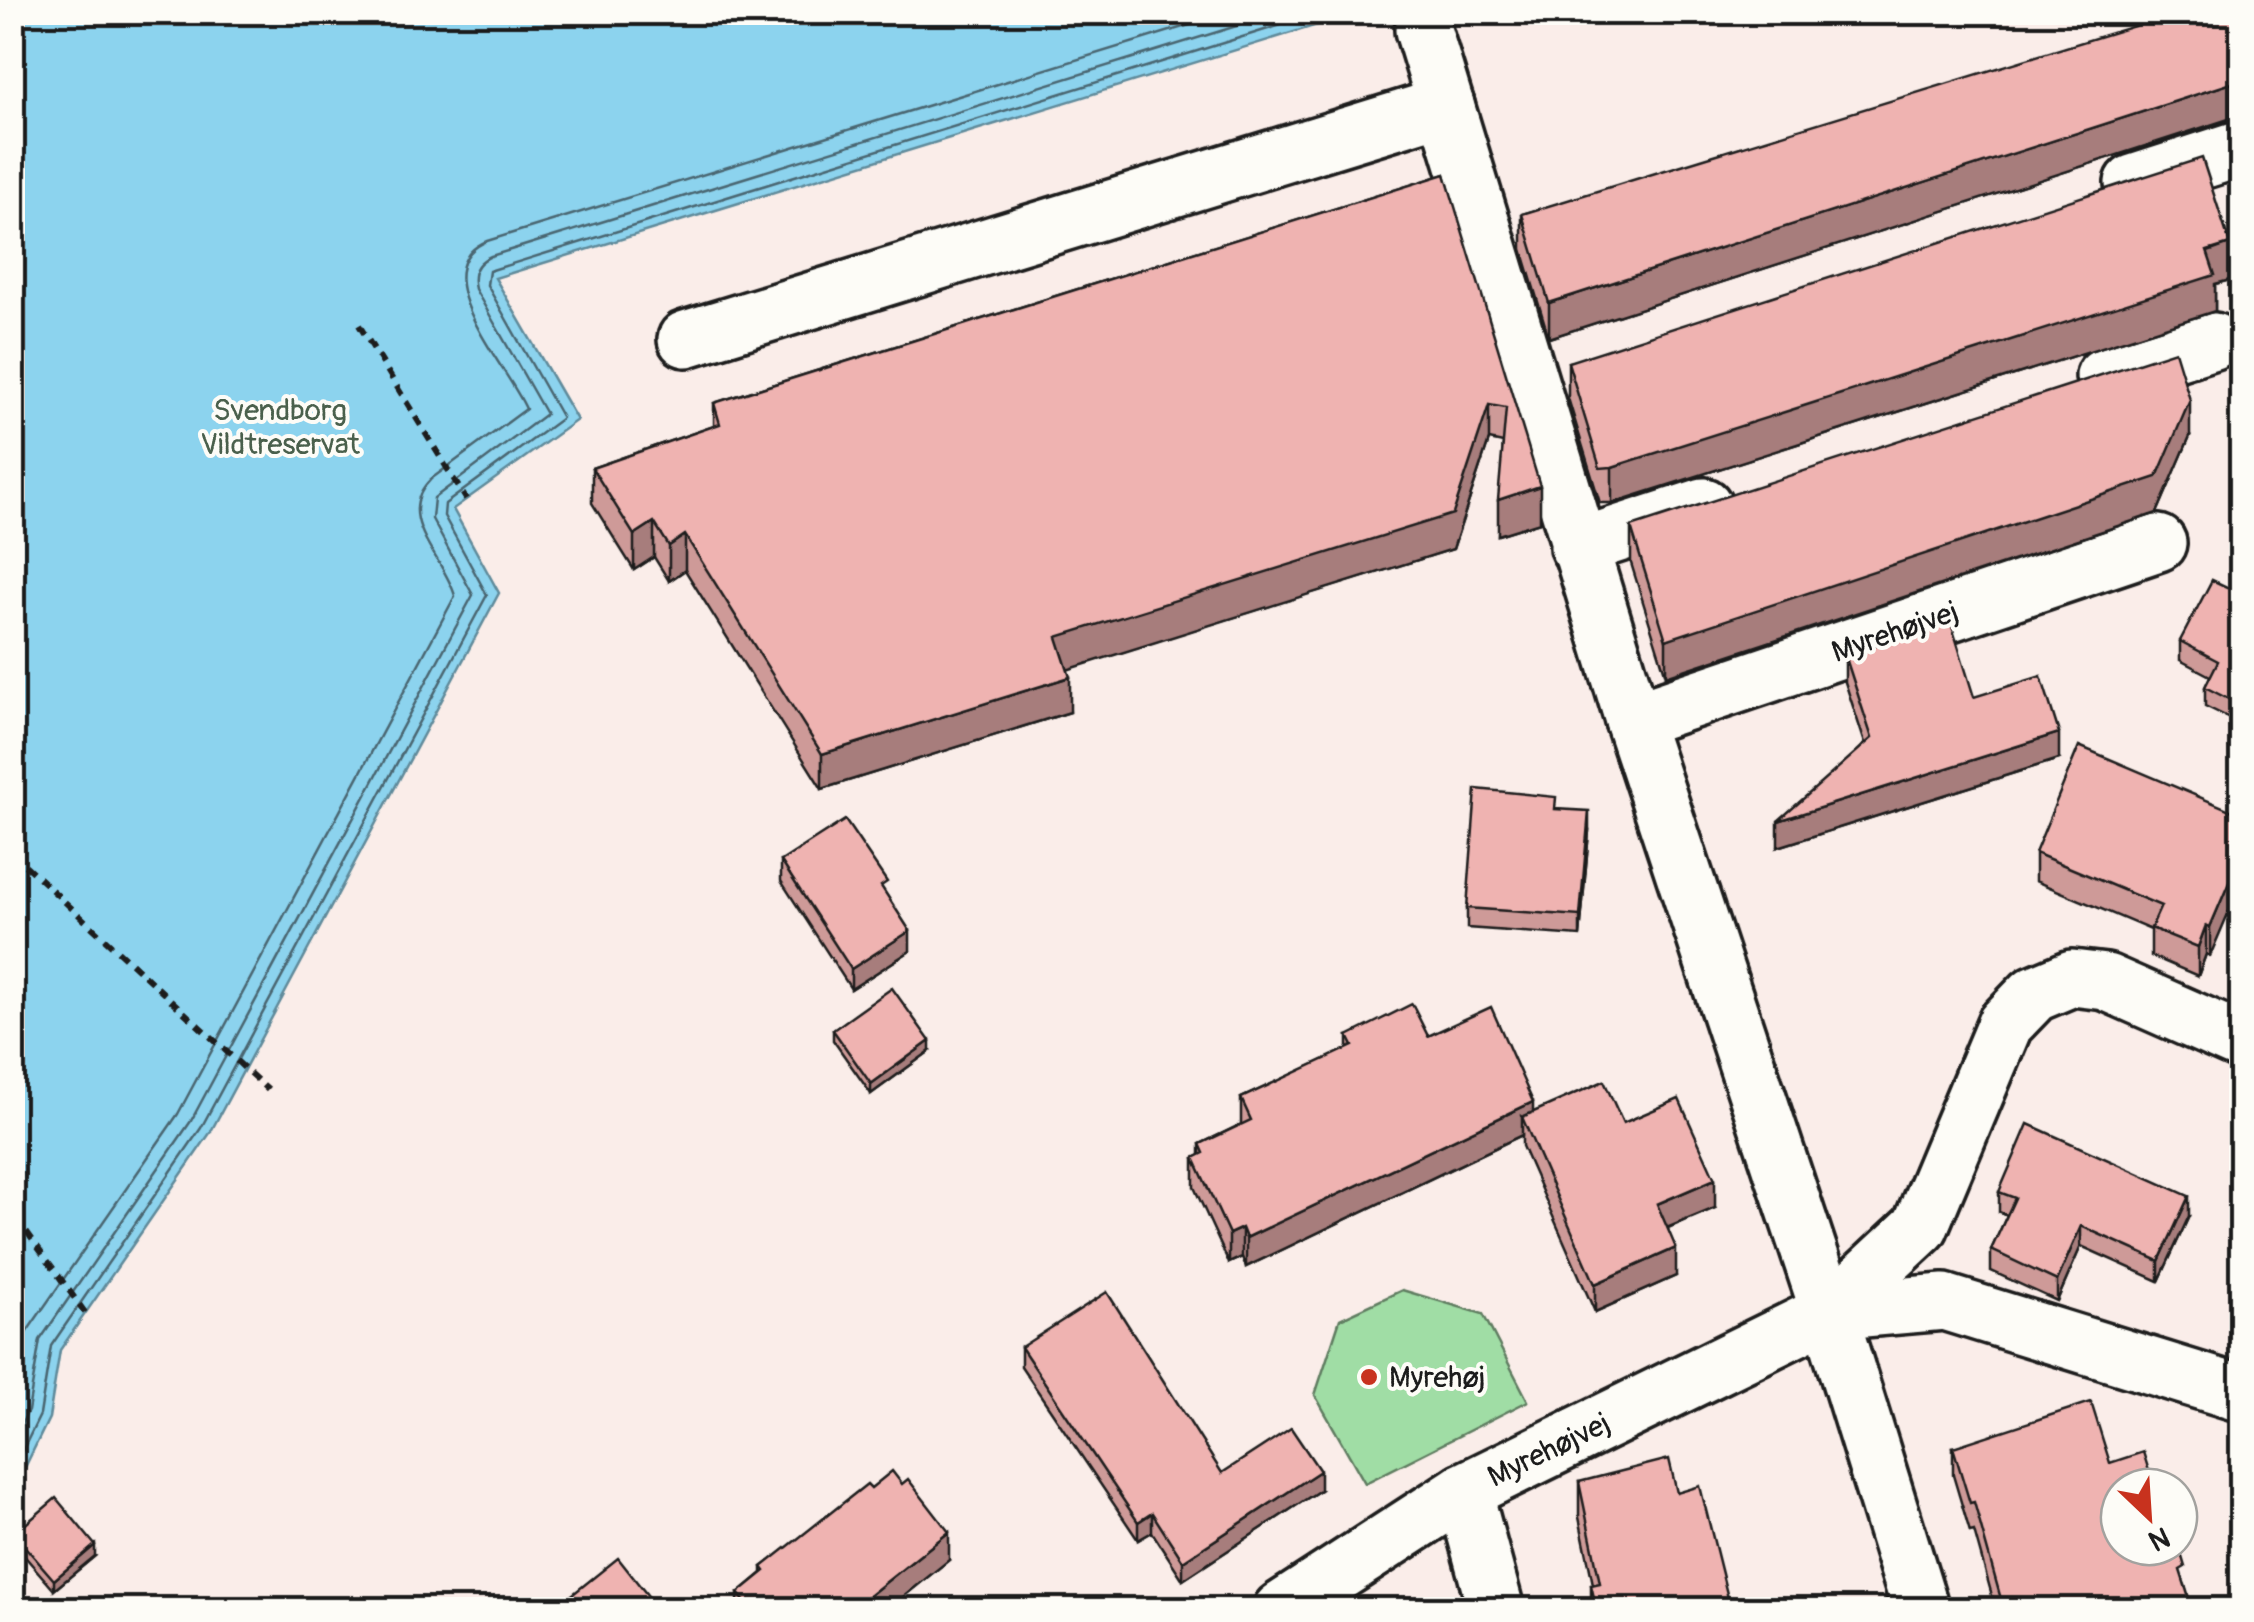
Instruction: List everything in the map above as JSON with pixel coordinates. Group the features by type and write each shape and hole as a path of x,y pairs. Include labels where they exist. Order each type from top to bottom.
{"street":[{"path":"1423,30 1446,104 1549,370 1578,547 1829,1312 1922,1610"},
{"path":"686,339 1446,104"},
{"path":"2092,196 2242,148"},
{"path":"2064,390 2213,341"},
{"path":"1578,547 1746,492"},
{"name":"Myrehøjvej","path":"1633,720 2158,543"},
{"name":"Myrehøjvej","path":"1280,1610 1464,1492 1829,1312 1920,1228 2005,1024 2034,994 2072,978 2106,982 2242,1042"},
{"name":"Myrehøjvej","path":"1829,1312 1944,1302 2242,1394"},
{"path":"1464,1492 1496,1610"}],"path":[{"path":"360,325 466,500"},
{"path":"12,853 268,1090"},
{"path":"16,1217 90,1318"}],"green space":[{"path":"1402,1290 1483,1314 1528,1401 1365,1483 1315,1395 1340,1319"}],"water":[{"name":"Svendborg Vildtreservat","path":"13,12 1356,13 495,278 577,420 453,509 499,593 210,1133 60,1350 49,1418 13,1492"}],"building":[{"path":"2180,12 2242,12 2242,82 1549,303 1522,214"},
{"path":"2202,158 2230,244 2207,251 2215,275 1600,468 1568,362"},
{"path":"1445,174 1540,486 1498,500 1506,408 1489,405 1453,514 1057,637 1070,677 822,754 685,535 669,546 654,522 634,535 592,468 720,424 714,403"},
{"path":"2175,351 2190,400 2157,477 1666,640 1631,527"},
{"path":"2212,580 2242,594 2242,706 2205,687 2218,661 2180,641"},
{"path":"1950,620 1974,697 2041,676 2059,733 1778,821 1872,738 1845,655"},
{"path":"2079,746 2242,815 2242,852 2198,947 2151,928 2161,906 2035,853"},
{"path":"1476,789 1556,797 1555,809 1589,811 1580,916 1467,908"},
{"path":"845,820 887,882 881,886 910,931 851,969 781,861"},
{"path":"892,988 930,1041 871,1084 833,1030"},
{"path":"1412,1004 1428,1036 1491,1007 1533,1102 1246,1238 1242,1228 1229,1234 1194,1158 1204,1153 1200,1144 1251,1120 1241,1098 1353,1046 1348,1036"},
{"path":"1604,1081 1623,1123 1679,1099 1715,1179 1657,1204 1676,1248 1595,1284 1522,1117"},
{"path":"2028,1124 2189,1196 2159,1261 2081,1226 2057,1281 1991,1250 2015,1198 1999,1192"},
{"path":"1107,1292 1222,1473 1291,1428 1320,1471 1183,1561 1152,1513 1138,1522 1021,1347"},
{"path":"2091,1402 2110,1463 2143,1452 2148,1467 2099,1467 2099,1567 2185,1567 2180,1570 2190,1601 2164,1610 2004,1610 1974,1502 1970,1503 1953,1447"},
{"path":"1669,1459 1677,1493 1700,1486 1731,1610 1597,1610 1591,1585 1600,1583 1579,1482"},
{"path":"892,1471 902,1484 908,1479 949,1532 851,1610 751,1610 738,1593 765,1571 762,1567 867,1484 871,1488"},
{"path":"56,1498 95,1545 54,1580 14,1534"},
{"path":"618,1558 659,1610 553,1610"}],"place":[{"name":"Myrehøj","path":"1369,1377"}]}
